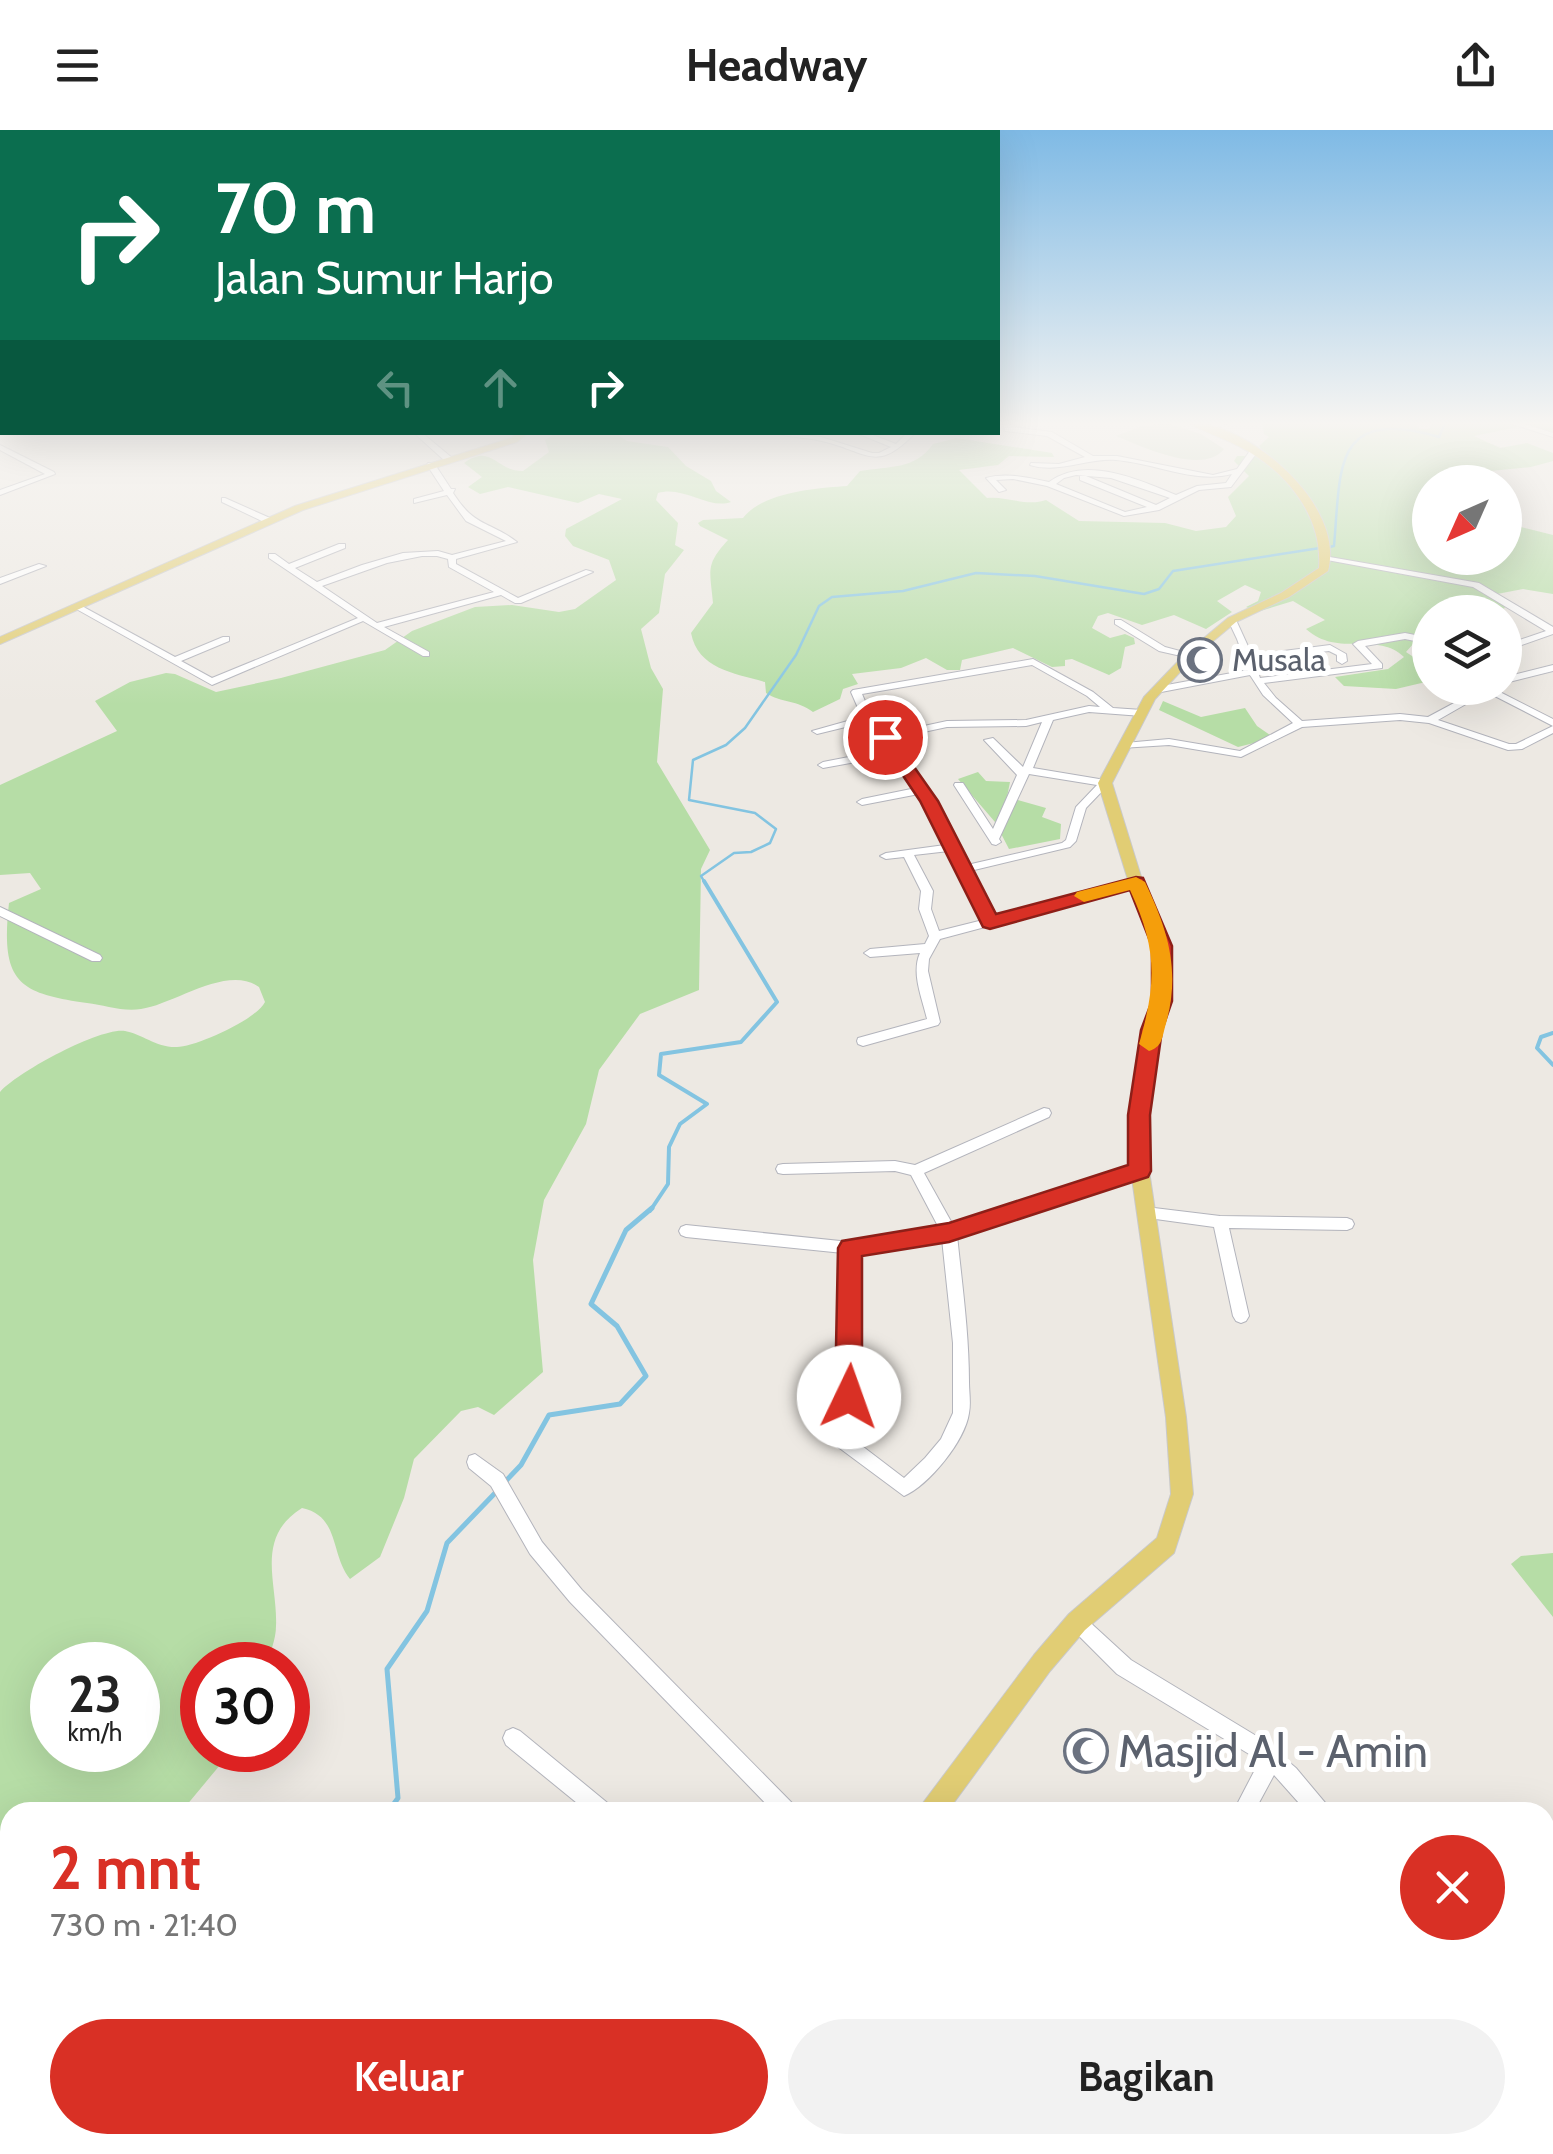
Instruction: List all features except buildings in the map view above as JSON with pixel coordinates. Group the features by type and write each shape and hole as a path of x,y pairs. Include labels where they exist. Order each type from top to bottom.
{"main road":[{"path":"0,640 281,515"},
{"path":"939,1802 1014,1698 1077,1622 1166,1545 1182,1494 1176,1417 1140,1171 1139,1115 1151,1030 1162,1001 1162,946 1136,882 1105,783 1156,690 1190,655 1232,620 1306,583 1324,569 1326,550 1311,515"}],"street":[{"path":"257,515 267,520"},
{"path":"315,586 381,562 431,551 452,558 513,542 465,515"},
{"path":"288,567 342,546"},
{"path":"1326,550 1476,585 1553,631"},
{"path":"272,556 376,626 426,654"},
{"path":"452,558 452,565 518,601 589,572"},
{"path":"0,581 42,566"},
{"path":"376,626 499,594"},
{"path":"75,606 216,682 364,618"},
{"path":"1232,620 1252,658 1256,676 1300,724"},
{"path":"1118,622 1162,650 1190,655"},
{"path":"1522,643 1553,631"},
{"path":"1156,690 1256,676 1379,666 1358,644 1412,638"},
{"path":"174,661 226,639"},
{"path":"1252,658 1333,648 1342,660"},
{"path":"990,922 922,790 898,751 868,719 855,694 859,690 1033,662 1090,694 1108,710"},
{"path":"1522,674 1553,668"},
{"path":"1430,720 1457,705"},
{"path":"1125,746 1169,742 1242,754 1300,724 1363,717 1430,720 1518,747 1553,726 1517,705"},
{"path":"885,737 947,724 1026,723 1089,709 1142,713"},
{"path":"994,840 1049,718"},
{"path":"817,731 868,719"},
{"path":"990,740 1024,772 1105,783"},
{"path":"823,765 898,751"},
{"path":"964,869 1066,845 1072,841 1085,800 1105,783"},
{"path":"959,786 1008,859"},
{"path":"862,802 922,790"},
{"path":"886,856 952,847"},
{"path":"864,1041 934,1022 922,971 932,942 925,908 927,890 906,853"},
{"path":"870,952 932,942 1136,882"},
{"path":"0,911 96,958"},
{"path":"783,1168 896,1166 916,1172 1044,1113"},
{"path":"686,1232 850,1248 949,1232 1140,1171"},
{"path":"850,1248 850,1380 840,1439 902,1488 937,1456 958,1424 961,1412 961,1343 949,1232 916,1172"},
{"path":"1146,1213 1220,1222 1347,1224"},
{"path":"1220,1222 1241,1316"},
{"path":"475,1462 502,1487 536,1548 566,1584 777,1802"},
{"path":"1077,1622 1124,1667 1211,1718 1271,1760 1311,1802"},
{"path":"513,1738 591,1802"},
{"path":"1248,1802 1271,1760"}],"green space":[{"path":"591,515 671,515 678,523 675,545 684,550 665,574 659,613 641,629 651,668 663,689 657,762 710,850 701,869 699,990 640,1014 599,1070 586,1124 544,1200 533,1260 543,1372 494,1415 478,1407 461,1411 414,1459 404,1498 380,1557 350,1579 323,1519 302,1508 287,1520 273,1547 273,1642 180,1642 180,1772 214,1772 189,1802 0,1802 0,1092 40,1063 97,1036 125,1031 163,1045 186,1046 238,1024 265,1002 259,987 232,980 154,1006 127,1010 45,994 19,979 8,951 9,903 41,889 30,873 0,875 0,785 117,731 95,701 130,682 175,674 216,692 385,650 412,631 475,607 512,605 559,612 575,609 616,580 609,560 573,546 565,536 566,529"},
{"path":"746,515 1070,515 1079,521 1165,523 1196,531 1226,527 1236,515 1412,515 1412,575 1522,575 1522,527 1553,535 1553,594 1523,589 1498,595 1412,595 1412,645 1406,652 1412,656 1412,685 1396,689 1344,686 1335,677 1388,669 1404,657 1394,650 1318,637 1306,629 1325,620 1293,601 1257,612 1246,607 1258,601 1261,592 1245,585 1217,601 1232,612 1206,629 1174,615 1142,625 1108,613 1098,616 1092,628 1110,638 1125,634 1134,638 1135,644 1125,647 1121,668 1109,675 1072,659 1065,660 1065,666 1052,667 1013,648 962,660 960,670 947,670 926,658 901,668 852,674 858,684 843,689 840,699 813,712 766,693 765,682 709,662 701,655 691,633 713,603 712,562 728,540 700,526 698,523 703,520"},
{"path":"1163,701 1201,717 1245,708 1257,726 1270,735 1266,740 1238,747 1159,710"},
{"path":"978,772 986,781 1010,782 1007,797 1046,808 1042,817 1061,824 1060,839 1009,849 995,822 958,779"},
{"path":"1553,1553 1553,1617 1511,1564 1521,1556"}],"waterway":[{"path":"1329,547 1334,546 1336,515"},
{"path":"705,883 701,876 734,853 751,852 770,843 776,829 755,813 689,800 693,760 726,745 745,728 796,655 819,606 832,597 903,591 976,573 1035,576 1144,594 1159,589 1173,571 1320,548"},
{"path":"652,1208 668,1184 669,1147 680,1124 707,1104 659,1075 661,1054 741,1042 777,1002 704,881"},
{"path":"1553,1033 1541,1037 1537,1048 1553,1065"},
{"path":"503,1484 521,1465 549,1415 620,1404 646,1376 617,1326 591,1304 626,1230 652,1208"},
{"path":"395,1802 398,1798 387,1669 427,1611 447,1543 497,1491"}],"slow traffic":[{"path":"1084,896 1136,882 1150,913 1162,946 1163,975 1162,1001 1149,1044"}],"place":[{"name":"Musala","path":"1200,660"},
{"name":"Masjid Al - Amin","path":"1086,1751"}],"route":[{"path":"849,1397 850,1248 949,1232 1140,1171 1139,1115 1151,1030 1162,1001 1162,946 1136,882 990,922 929,801 885,737"}]}
